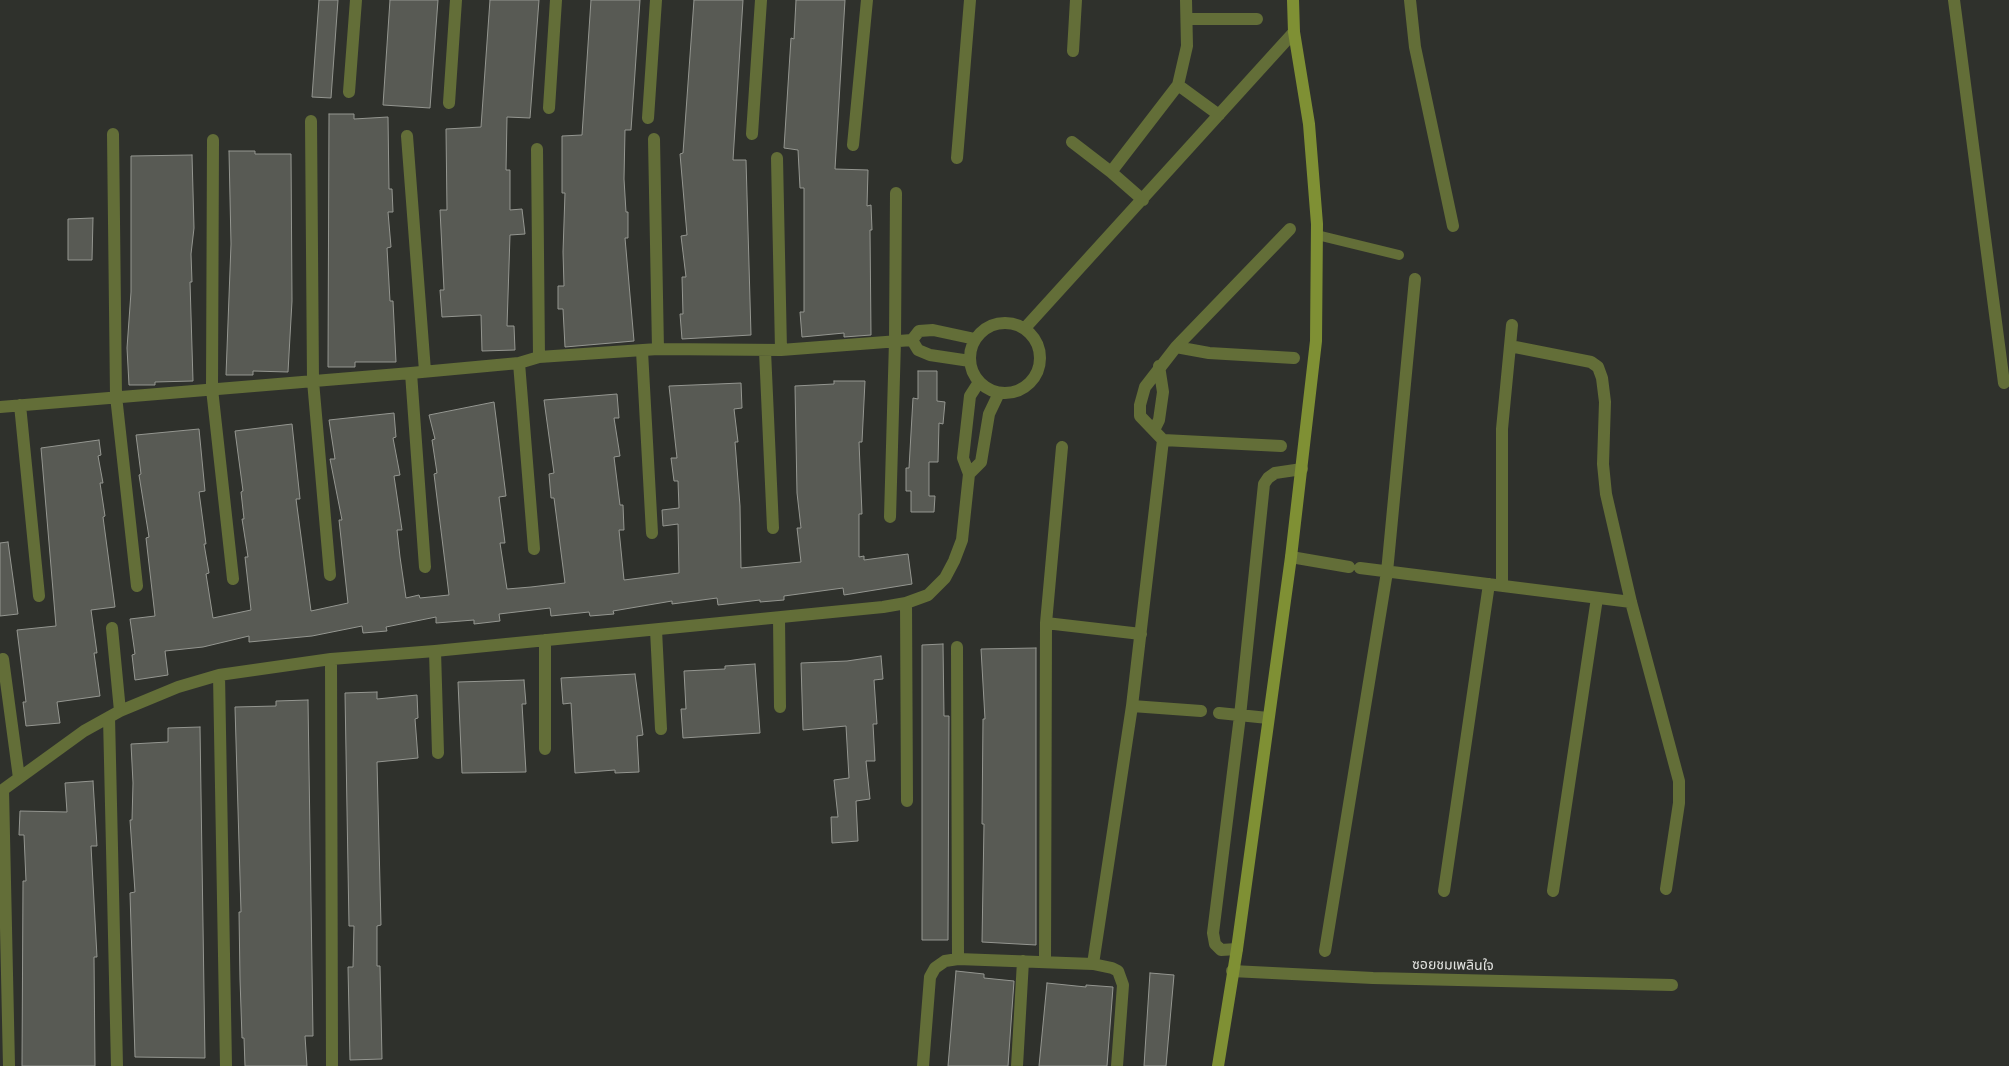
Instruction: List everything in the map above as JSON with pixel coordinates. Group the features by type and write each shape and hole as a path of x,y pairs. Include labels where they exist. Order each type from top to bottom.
{"street":[{"path":"349,92 356,0"},
{"path":"449,103 456,0"},
{"path":"549,108 556,0"},
{"path":"648,118 656,0"},
{"path":"752,134 761,0"},
{"path":"853,145 866,0"},
{"path":"957,158 970,0"},
{"path":"1073,50 1076,0"},
{"path":"1111,172 1178,86 1187,46 1188,19 1186,0"},
{"path":"1218,1066 1237,950 1291,557 1316,341 1317,235 1309,124 1294,32 1293,0"},
{"path":"1410,0 1415,47 1453,226"},
{"path":"1954,0 2004,383"},
{"path":"1188,19 1257,20"},
{"path":"1025,328 1294,32"},
{"path":"1178,86 1219,115"},
{"path":"311,121 313,381 330,574"},
{"path":"113,134 116,396 137,586"},
{"path":"408,136 425,371"},
{"path":"654,139 658,350"},
{"path":"213,140 212,389 233,579"},
{"path":"1072,142 1143,200"},
{"path":"537,149 539,357"},
{"path":"777,158 781,350"},
{"path":"890,517 896,341 896,193"},
{"path":"1281,446 1158,435 1140,416 1140,405 1145,386 1159,366 1290,229"},
{"path":"1325,951 1387,572 1415,278"},
{"path":"1003,322 1025,328 1033,336 1039,347 1041,360 1038,372 1032,382 1022,390 1011,394 999,393 988,389 978,382 972,372 970,361 970,350 975,339 982,330 1003,322"},
{"path":"1444,891 1495,585 1502,429 1512,325"},
{"path":"0,407 518,363 539,357 658,350 781,350 912,340 919,331 933,330 975,339"},
{"path":"912,340 918,350 930,355 970,361"},
{"path":"1510,346 1591,362 1598,367 1602,378 1605,402 1603,464 1606,494 1631,602 1679,781 1679,803 1666,889"},
{"path":"1176,347 1209,353 1294,358"},
{"path":"642,351 652,533"},
{"path":"765,351 774,528"},
{"path":"518,363 534,549"},
{"path":"1093,964 1141,634 1163,392 1159,366"},
{"path":"410,373 425,567"},
{"path":"9,1066 2,791 84,731 114,714 178,687 219,675 331,659 656,630 906,603 928,594 945,578 962,540 969,474 963,458 970,396 978,382"},
{"path":"969,474 982,462 989,414 999,393"},
{"path":"20,405 39,596"},
{"path":"1045,962 1046,623 1062,448"},
{"path":"1237,950 1221,950 1215,944 1213,933 1240,716 1264,484 1268,478 1275,474 1302,469"},
{"path":"1291,557 1308,562 1631,602"},
{"path":"1553,891 1597,598"},
{"path":"906,603 907,801"},
{"path":"779,618 780,707"},
{"path":"1046,623 1141,634"},
{"path":"112,628 117,1066"},
{"path":"656,630 661,728"},
{"path":"545,640 545,749"},
{"path":"957,647 958,959"},
{"path":"435,651 438,753"},
{"path":"3,659 19,778"},
{"path":"331,659 332,1066"},
{"path":"219,675 226,1066"},
{"path":"1132,706 1201,711"},
{"path":"1219,713 1268,718"},
{"path":"923,1066 930,977 935,968 940,964 958,959 1093,964 1112,968 1118,972 1122,979 1117,1066"},
{"path":"1017,1066 1023,961"},
{"name":"ซอยชมเพลินใจ","path":"1232,972 1373,978 1672,985"}],"lane":[{"path":"1317,235 1333,241 1399,256"}],"building":[{"path":"319,0 338,0 331,98 312,97"},
{"path":"390,0 438,0 430,108 383,105"},
{"path":"490,0 539,0 530,118 507,117 506,170 510,170 510,210 522,209 525,234 510,235 507,326 514,326 515,350 482,351 481,315 442,317 440,290 444,290 440,210 447,210 446,129 481,127"},
{"path":"591,0 640,0 631,130 625,130 624,179 626,212 628,212 628,238 625,238 634,341 565,347 563,309 558,309 558,286 564,286 565,193 562,193 562,136 582,135"},
{"path":"694,0 743,0 733,160 746,160 751,335 682,339 680,314 683,314 682,277 686,277 681,236 687,235 680,154 683,153"},
{"path":"796,0 845,0 835,169 868,170 867,206 871,205 872,230 870,230 871,335 844,337 844,333 802,337 800,312 804,312 804,188 800,188 798,150 784,148 791,38 794,39"},
{"path":"329,114 354,114 354,119 388,117 389,189 392,189 393,212 388,212 391,247 387,248 390,301 393,301 396,362 355,362 355,367 328,367"},
{"path":"229,151 255,151 255,154 291,154 292,301 288,372 253,371 253,375 226,375 231,244"},
{"path":"192,155 194,228 191,254 192,282 190,282 193,381 155,382 155,385 129,385 127,348 131,292 131,156"},
{"path":"93,218 92,260 68,260 68,219"},
{"path":"918,371 937,371 937,401 945,402 943,424 939,423 938,462 929,462 929,496 935,496 934,512 911,512 911,491 906,491 906,468 909,468 913,398 918,399"},
{"path":"834,381 865,381 862,442 859,442 862,514 859,514 859,557 864,556 864,560 908,554 912,584 844,595 843,588 784,596 784,600 760,602 760,600 718,605 717,598 672,604 672,601 613,611 614,614 590,616 589,612 551,616 550,608 499,614 500,621 474,624 474,620 436,623 436,617 386,627 387,631 363,633 362,626 312,636 249,642 249,636 203,647 165,651 168,675 135,680 132,655 135,654 130,619 155,616 146,538 149,537 139,475 141,474 136,435 199,429 205,491 199,492 209,573 206,574 213,618 251,610 245,557 248,557 242,519 244,519 241,492 243,491 235,431 292,424 300,499 296,499 311,611 348,603 339,520 342,520 330,459 335,459 329,420 394,413 396,437 393,438 400,475 394,476 402,530 397,530 400,557 406,598 419,595 420,598 449,595 434,474 437,473 432,440 435,439 429,415 494,402 506,496 499,497 505,543 500,543 507,589 531,587 565,583 554,498 551,498 549,474 554,473 544,400 617,394 619,418 614,418 620,456 614,457 620,505 623,505 624,530 619,530 624,580 679,573 678,524 663,526 662,510 679,508 678,481 674,481 671,458 677,458 669,386 741,383 742,408 734,409 738,442 735,442 740,506 741,568 801,562 797,528 801,528 797,493 795,386 834,384"},
{"path":"99,440 101,455 98,456 103,483 100,483 105,516 103,517 115,607 91,610 100,696 57,702 60,723 26,726 23,702 26,702 17,630 56,626 41,448"},
{"path":"8,542 18,614 0,616 0,543"},
{"path":"943,644 944,716 949,716 948,940 922,940 922,645"},
{"path":"1036,648 1036,945 982,942 983,719 985,719 981,649"},
{"path":"881,656 883,679 874,680 877,724 873,724 875,761 866,761 870,799 856,801 858,841 832,843 831,817 838,817 834,780 849,778 846,726 803,730 801,663 847,661"},
{"path":"755,664 760,733 683,738 681,709 686,709 684,671 725,669 725,666"},
{"path":"635,674 643,735 637,736 639,772 615,773 615,770 575,773 571,703 563,704 561,678"},
{"path":"524,680 526,704 522,704 526,772 462,773 458,682"},
{"path":"377,692 377,699 417,695 418,718 415,719 418,758 377,762 381,925 377,926 377,966 380,966 382,1059 350,1060 348,967 353,967 354,926 349,926 345,693"},
{"path":"308,700 313,1036 305,1036 307,1066 245,1066 240,979 239,912 241,912 235,707 276,706 276,701"},
{"path":"200,727 205,1058 135,1057 130,893 135,892 130,820 132,820 133,783 131,744 168,742 168,728"},
{"path":"93,781 97,846 91,846 97,957 94,957 95,1066 22,1066 23,881 26,881 24,835 19,835 20,811 67,812 65,783"},
{"path":"956,971 984,974 984,978 1014,981 1008,1066 948,1066"},
{"path":"1150,973 1174,975 1166,1066 1144,1066"},
{"path":"1047,983 1086,987 1086,985 1113,987 1107,1066 1039,1066"}]}
